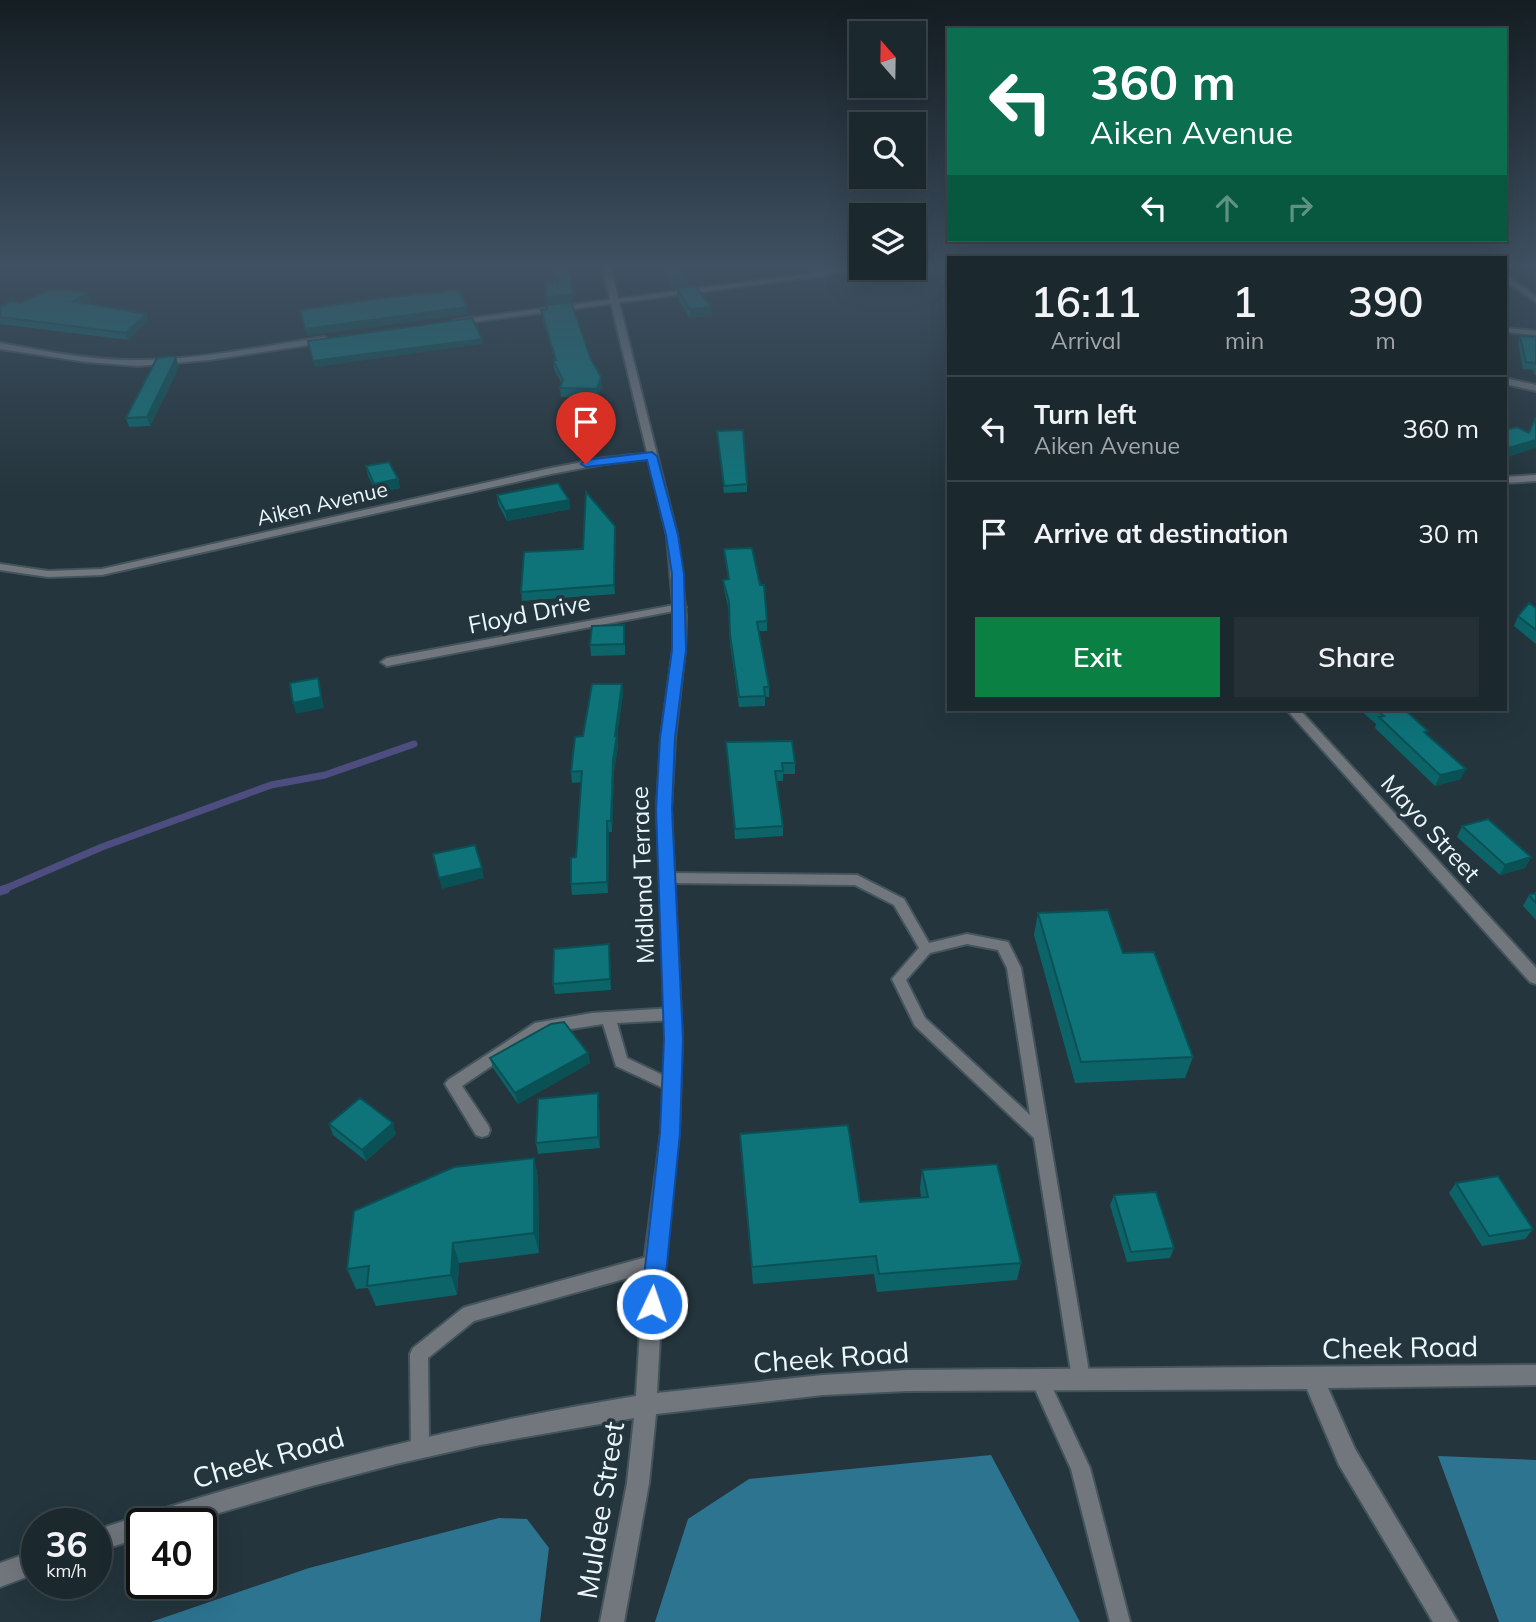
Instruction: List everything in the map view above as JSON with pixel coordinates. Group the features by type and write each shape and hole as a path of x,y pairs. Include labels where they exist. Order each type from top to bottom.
{"street":[{"path":"0,346 95,361 136,363 188,359 313,342"},
{"name":"Midland Terrace","path":"625,342 672,535 680,607 679,650 664,809 673,1014 672,1086 670,1133 654,1263 646,1406"},
{"path":"1507,381 1536,388"},
{"name":"Aiken Avenue","path":"0,567 48,574 102,572 560,469 652,456"},
{"path":"1507,480 1536,478"},
{"name":"Floyd Drive","path":"387,662 680,607"},
{"name":"Mayo Street","path":"1294,711 1536,978"},
{"name":"Cheek Road","path":"200,1508 309,1475 517,1427 646,1406 823,1385 1039,1378 1313,1379 1536,1375"},
{"path":"1313,1379 1347,1457 1446,1622"},
{"name":"Muldee Street","path":"612,1622 630,1538 646,1406"},
{"path":"0,1574 21,1567"}],"lane":[{"path":"668,878 857,880 899,902 926,949"},
{"path":"1042,1136 920,1023 899,979 926,949 967,939 1003,946 1014,968 1042,1136 1081,1378"},
{"path":"482,1130 453,1084 535,1029 608,1018 673,1014"},
{"path":"608,1018 621,1062 672,1086"},
{"path":"420,1448 419,1354 469,1314 654,1263"},
{"path":"1039,1378 1080,1468 1119,1622"}],"shaded area":[{"path":"991,1455 1080,1622 655,1622 688,1519 749,1479"},
{"path":"1438,1456 1536,1460 1536,1622 1499,1622"},
{"path":"499,1518 527,1519 549,1548 540,1622 151,1622 309,1568"}],"building":[{"path":"308,342 461,342 313,361"},
{"path":"551,342 585,342 601,377 597,389 560,388 563,380 553,360 556,360"},
{"path":"1521,342 1536,342 1536,363 1526,362"},
{"path":"157,358 176,358 147,417 126,418"},
{"path":"1536,417 1536,440 1507,448 1507,430 1517,427 1529,433"},
{"path":"743,430 747,484 724,486 717,431"},
{"path":"389,462 398,479 374,484 366,466"},
{"path":"558,483 569,500 505,511 497,495"},
{"path":"586,492 615,526 614,585 521,592 524,552 583,549"},
{"path":"752,548 760,585 764,585 767,621 757,622 769,687 764,687 765,696 739,697 730,635 729,602 723,580 729,579 724,549"},
{"path":"1529,603 1536,608 1536,630 1518,616"},
{"path":"624,625 624,644 590,645 592,626"},
{"path":"318,678 321,697 293,703 290,683"},
{"path":"592,684 622,684 613,760 611,821 607,821 607,882 571,884 571,858 576,857 582,771 571,772 575,737 583,736"},
{"path":"1378,711 1406,711 1428,731 1424,732 1466,769 1440,775 1379,717 1384,716"},
{"path":"792,741 795,763 782,763 783,771 775,771 783,826 735,829 726,742"},
{"path":"1488,819 1531,857 1505,865 1462,826"},
{"path":"475,845 482,868 439,878 433,854"},
{"path":"1536,893 1536,903 1529,895"},
{"path":"1108,910 1123,953 1154,952 1193,1057 1081,1062 1038,913"},
{"path":"609,944 610,979 553,984 554,949"},
{"path":"564,1022 588,1053 515,1093 490,1058 551,1024"},
{"path":"598,1093 598,1137 536,1143 538,1099"},
{"path":"360,1098 393,1123 362,1150 329,1124"},
{"path":"848,1125 860,1202 928,1197 922,1170 997,1164 1021,1263 879,1274 876,1256 752,1267 740,1134"},
{"path":"534,1158 534,1233 453,1243 451,1275 367,1286 369,1266 347,1269 354,1211 454,1167"},
{"path":"1498,1176 1533,1229 1489,1236 1456,1183"},
{"path":"1156,1192 1174,1248 1131,1252 1114,1195"}],"waterway":[{"path":"2,890 102,847 271,785 325,775 414,744"},
{"path":"0,891 6,889"}],"route":[{"path":"586,464 652,456 672,535 678,574 679,650 668,738 664,809 674,1039 670,1133 654,1263 652,1304"}]}
